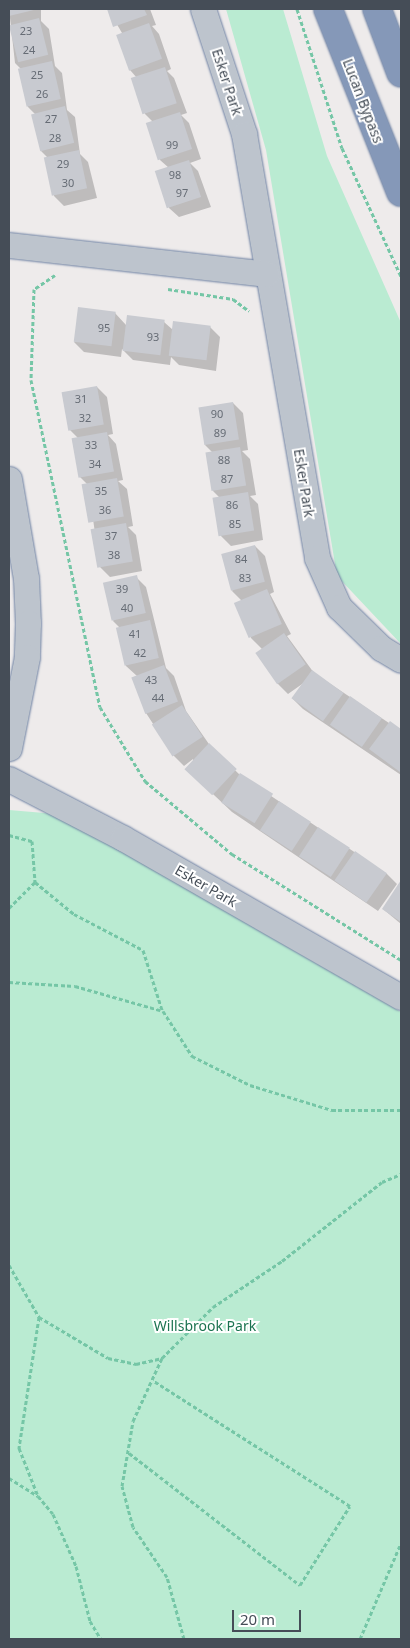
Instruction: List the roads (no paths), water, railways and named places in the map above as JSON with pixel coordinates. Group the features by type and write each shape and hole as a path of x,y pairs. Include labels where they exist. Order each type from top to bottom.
{"highway":[{"name":"Lucan Bypass","path":"328,9 401,192"},
{"path":"378,9 401,73"}],"street":[{"name":"Esker Park","path":"203,9 244,134 266,274 317,558 339,607 381,648 401,660"},
{"path":"9,245 266,274"},
{"path":"9,479 26,578 28,623 27,657 9,748"},
{"name":"Esker Park","path":"9,778 123,838 401,997"}],"park label":[{"name":"Willsbrook Park","path":"205,1326"}]}
